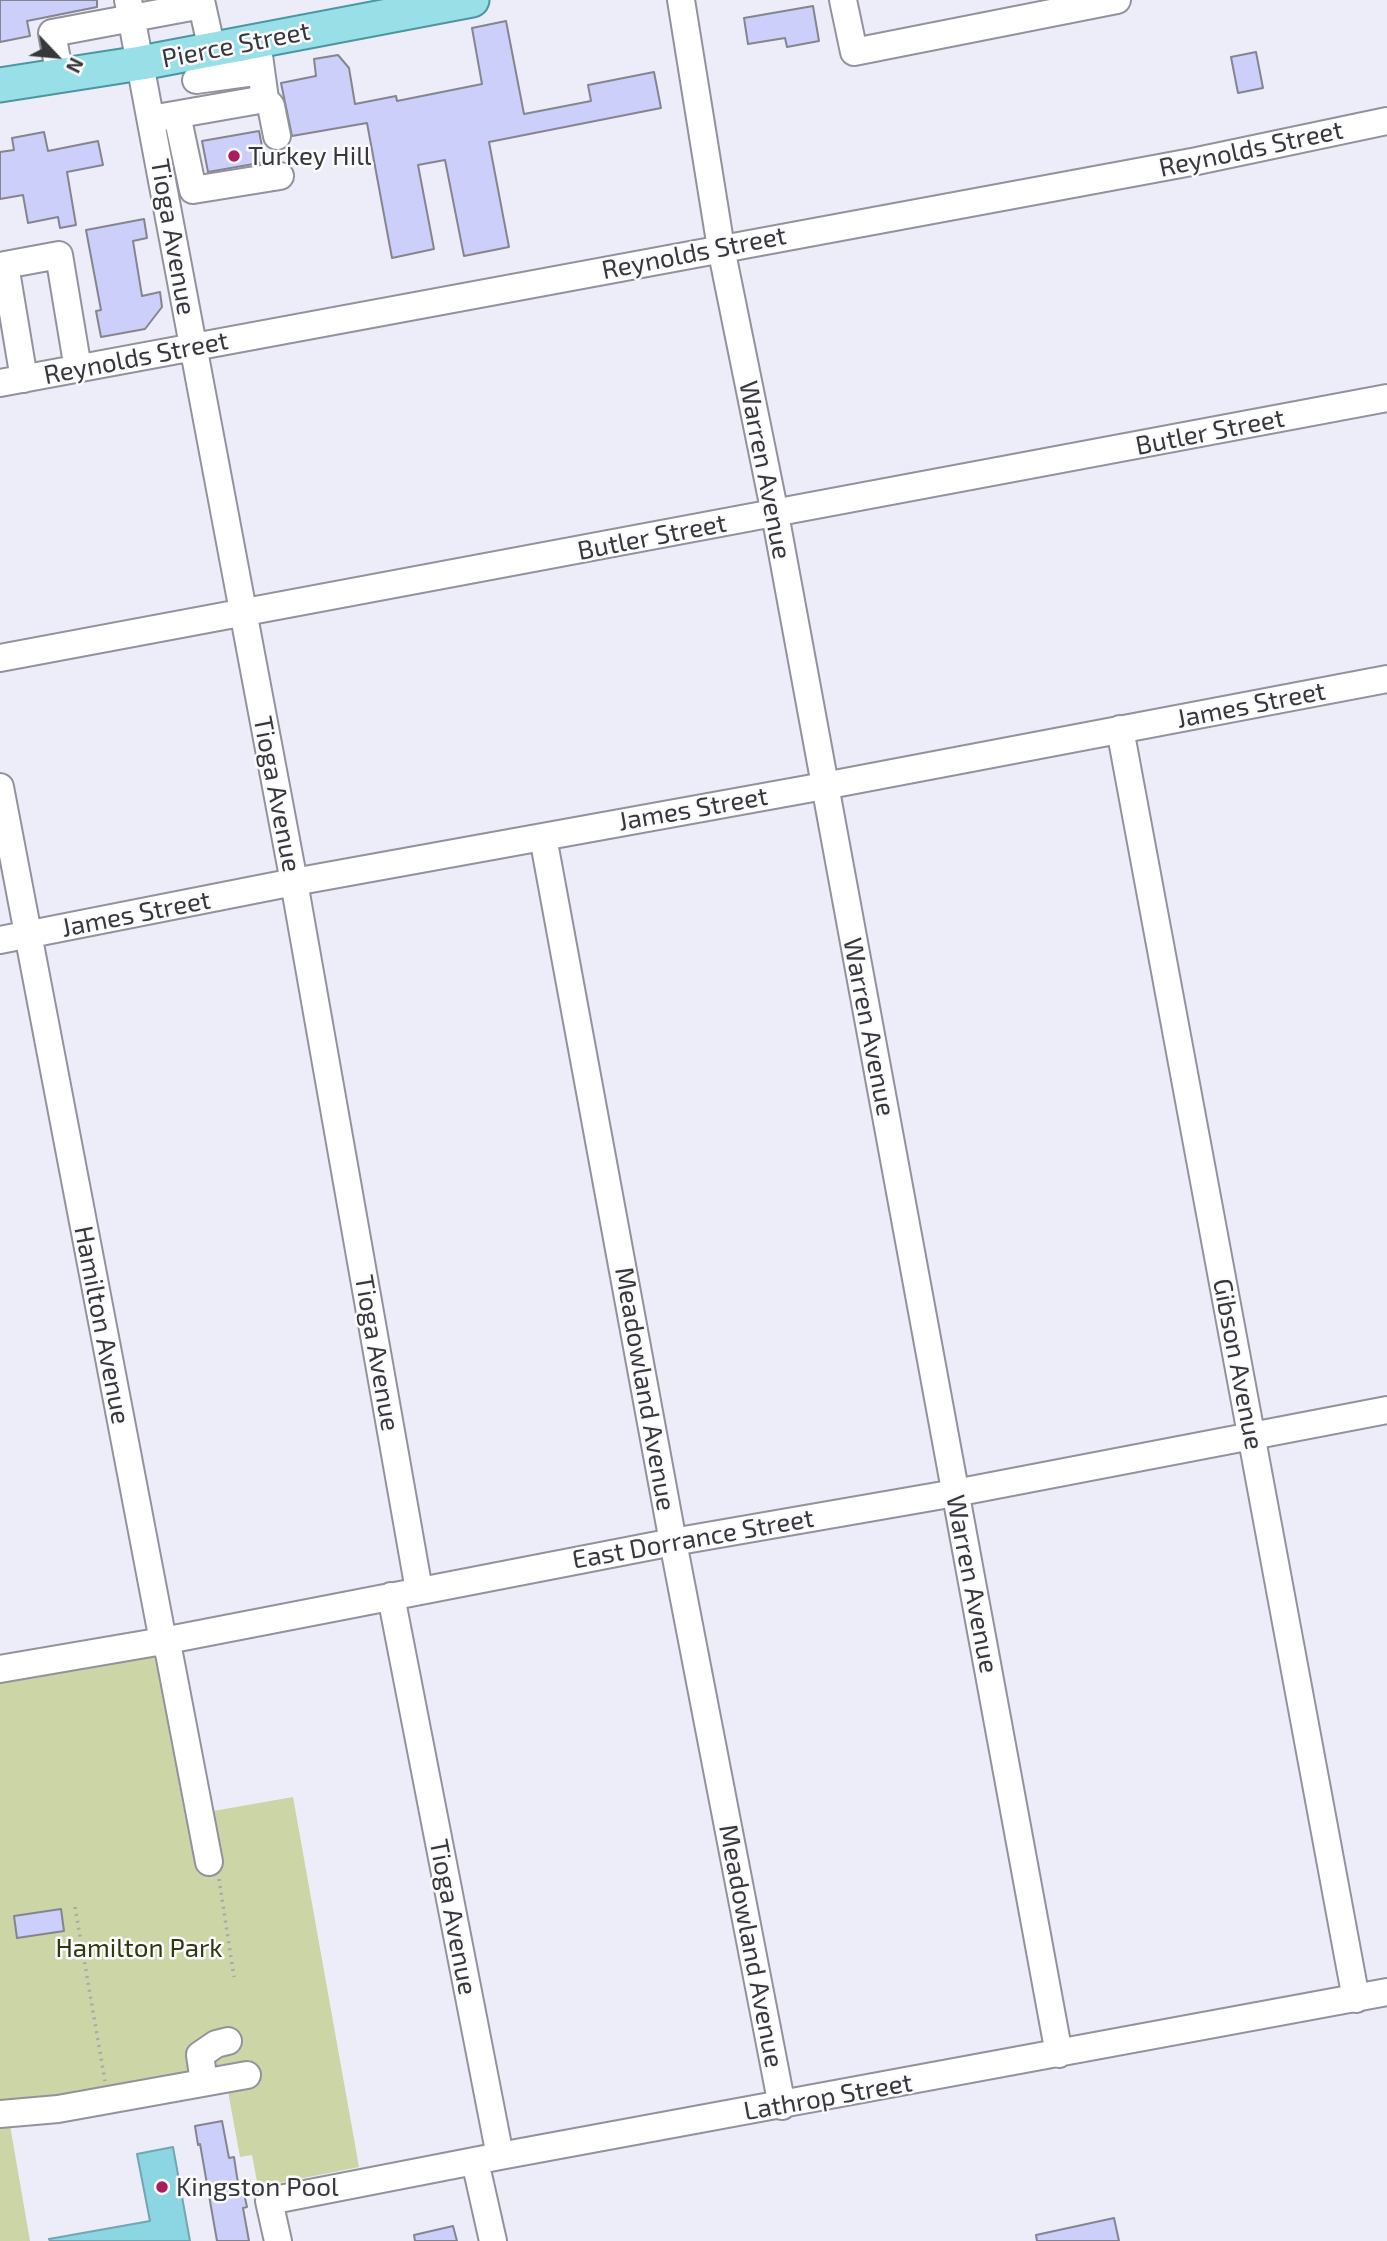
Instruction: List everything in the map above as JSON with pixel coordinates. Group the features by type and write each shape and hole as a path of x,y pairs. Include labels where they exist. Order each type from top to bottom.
{"main road":[{"name":"Pierce Street","path":"0,85 141,63 259,56 405,6 472,0"}],"street":[{"name":"Warren Avenue","path":"681,0 721,248 775,514 1059,2054"},
{"path":"844,0 854,52 1059,6 1117,0"},
{"path":"60,76 52,33 130,9 202,5 200,61 177,115 193,190 280,176"},
{"name":"Tioga Avenue","path":"130,9 141,63 177,115 192,348 294,882 419,1590"},
{"path":"259,56 265,99 271,106 277,136"},
{"path":"177,115 265,99"},
{"name":"Reynolds Street","path":"12,381 1197,161 1387,121"},
{"path":"12,381 5,265 59,255 78,369"},
{"name":"Butler Street","path":"0,659 1387,398"},
{"name":"James Street","path":"0,940 294,882 824,786 1387,679"},
{"name":"Gibson Avenue","path":"1120,729 1356,1999"},
{"name":"Hamilton Avenue","path":"0,787 163,1641 169,1653 209,1862"},
{"name":"Meadowland Avenue","path":"543,837 673,1542 782,2106"},
{"name":"East Dorrance Street","path":"0,1669 163,1641 673,1542 1252,1438 1387,1410"},
{"name":"Tioga Avenue","path":"391,1596 487,2158 493,2241"},
{"name":"Lathrop Street","path":"278,2241 269,2201 487,2158 782,2106 1387,1992"},
{"path":"204,2082 200,2056 216,2044 228,2041"},
{"path":"0,2113 58,2109 247,2075"}],"path":[{"path":"222,1897 234,1977"},
{"path":"75,1907 108,2101"}],"green space":[{"name":"Hamilton Park","path":"156,1653 185,1816 293,1797 359,2167 258,2187 252,2155 240,2157 225,2075 8,2114 30,2241 0,2241 0,1681"}],"water":[{"name":"Kingston Pool","path":"173,2147 190,2241 50,2241 49,2239 150,2221 137,2154"}],"building":[{"path":"0,0 97,0 97,7 27,21 30,36 0,42"},
{"path":"813,6 819,41 787,47 785,38 748,44 744,18"},
{"path":"506,21 524,114 591,101 588,85 654,72 661,108 489,142 509,247 464,256 445,160 418,165 434,249 392,258 367,123 292,136 281,83 316,76 314,59 338,55 349,68 355,104 396,96 397,101 482,84 472,28"},
{"path":"1256,52 1263,88 1238,93 1231,57"},
{"name":"Turkey Hill","path":"259,131 265,162 208,172 202,141"},
{"path":"44,132 48,151 98,141 103,165 67,172 76,225 60,228 58,217 28,223 23,195 0,199 0,152 14,150 12,138"},
{"path":"144,219 147,238 133,241 142,296 160,292 162,307 145,329 101,337 96,311 101,310 86,230"},
{"path":"61,1909 64,1931 17,1938 14,1916"},
{"name":"Kingston Pool","path":"222,2121 229,2158 234,2157 239,2190 243,2189 247,2207 243,2208 249,2241 217,2241 195,2126"},
{"path":"1114,2218 1119,2241 1037,2241 1036,2235"},
{"path":"453,2226 457,2241 415,2241 414,2235"}],"place":[{"name":"Turkey Hill","path":"234,156"},
{"name":"Kingston Pool","path":"162,2187"}]}
